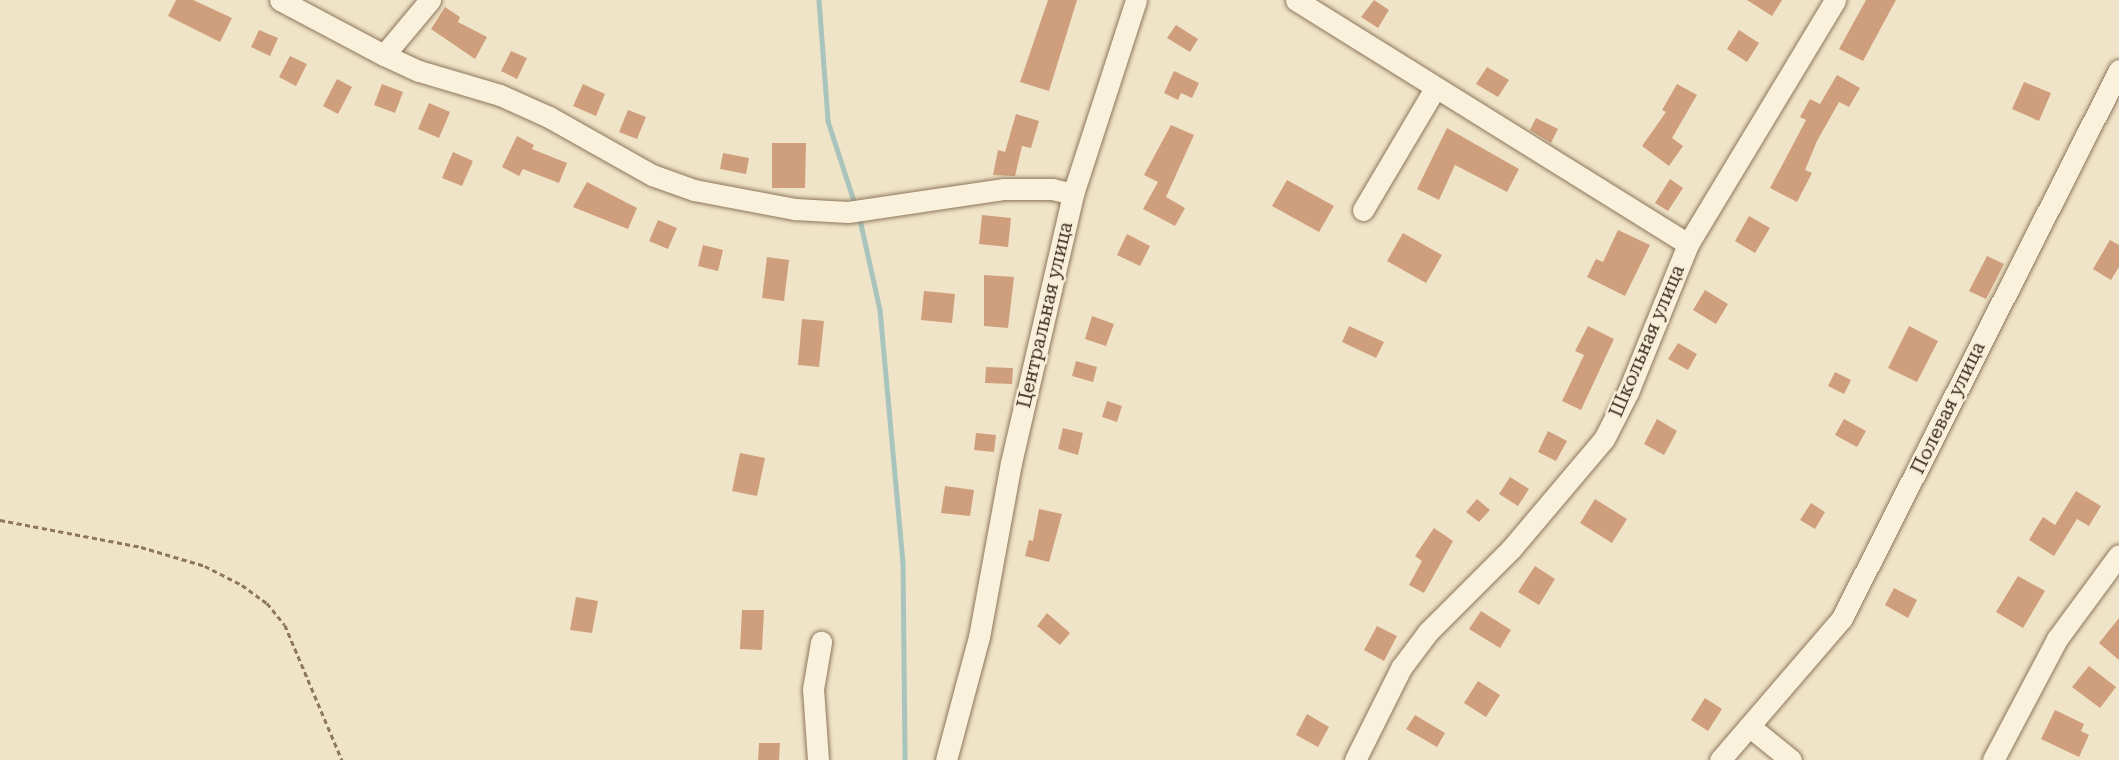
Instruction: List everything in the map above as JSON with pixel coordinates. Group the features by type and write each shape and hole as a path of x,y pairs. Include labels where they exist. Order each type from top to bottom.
{"street":[{"path":"280,0 384,55 513,101 652,175 694,190 795,209 848,212 1004,189 1052,189 1073,194"},
{"path":"384,55 430,0"},
{"name":"Центральная улица","path":"946,760 979,637 1011,463 1073,194 1136,0"},
{"path":"1296,0 1434,90 1688,244"},
{"name":"Школьная улица","path":"1354,760 1401,668 1428,632 1528,530 1604,439 1628,392 1688,244 1835,0"},
{"name":"Полевая улица","path":"1720,760 1842,618 2119,70"},
{"path":"1363,210 1434,90"},
{"path":"1993,760 2057,639 2119,555"},
{"path":"818,760 813,689 821,642"},
{"path":"1749,726 1791,760"}],"path":[{"path":"0,520 141,547 205,566 242,584 267,603 285,625 342,760"}],"building":[{"path":"176,0 193,0 232,18 220,42 168,16"},
{"path":"1048,0 1077,0 1049,91 1020,82"},
{"path":"1374,0 1389,10 1378,28 1361,17"},
{"path":"1747,0 1782,0 1772,16"},
{"path":"1866,0 1896,0 1863,61 1839,49"},
{"path":"445,7 460,17 458,22 487,37 475,59 431,29"},
{"path":"1176,25 1198,39 1190,52 1167,38"},
{"path":"259,30 278,38 270,56 251,47"},
{"path":"1739,30 1759,43 1747,62 1727,49"},
{"path":"511,51 527,58 517,79 501,71"},
{"path":"290,56 307,64 296,86 279,77"},
{"path":"1487,67 1509,80 1498,97 1476,84"},
{"path":"1174,71 1199,83 1192,98 1181,93 1178,100 1164,93"},
{"path":"1837,75 1860,88 1849,107 1839,102 1817,141 1805,170 1812,173 1797,202 1770,188 1806,120 1800,117 1810,99 1820,104"},
{"path":"337,79 352,87 338,114 323,106"},
{"path":"2024,82 2051,93 2039,121 2012,109"},
{"path":"382,84 403,92 395,113 374,105"},
{"path":"583,84 605,94 596,116 573,106"},
{"path":"1677,84 1697,95 1672,138 1683,146 1669,166 1642,146 1666,112 1662,110"},
{"path":"429,103 450,112 439,138 418,129"},
{"path":"628,110 646,117 637,139 619,132"},
{"path":"1016,114 1039,121 1031,148 1022,146 1015,176 993,175 998,150 1005,152"},
{"path":"1536,118 1558,129 1551,143 1530,130"},
{"path":"1171,125 1194,135 1166,197 1185,208 1175,226 1143,209 1158,182 1144,175"},
{"path":"1447,128 1519,169 1507,192 1455,165 1439,200 1417,189"},
{"path":"517,136 534,145 532,149 567,163 559,183 523,169 519,176 502,167"},
{"path":"772,143 806,143 805,188 772,188"},
{"path":"453,152 473,161 462,186 442,178"},
{"path":"723,153 749,158 746,174 720,169"},
{"path":"1670,179 1683,188 1668,211 1655,203"},
{"path":"1287,180 1334,206 1319,232 1272,206"},
{"path":"587,182 637,208 628,229 573,207"},
{"path":"982,215 1011,218 1008,247 979,244"},
{"path":"1749,216 1770,228 1755,253 1735,241"},
{"path":"658,220 677,228 668,249 649,241"},
{"path":"1618,230 1650,245 1625,296 1587,277 1596,259 1603,262"},
{"path":"1403,233 1442,255 1426,283 1387,261"},
{"path":"1127,234 1150,246 1140,266 1117,255"},
{"path":"2110,240 2119,245 2119,267 2111,280 2093,269"},
{"path":"703,245 723,250 718,271 698,266"},
{"path":"1987,256 2004,264 1986,299 1969,291"},
{"path":"767,257 789,260 784,301 762,298"},
{"path":"984,275 1014,277 1008,328 984,326"},
{"path":"1705,290 1728,304 1716,324 1693,310"},
{"path":"924,291 955,294 952,323 921,320"},
{"path":"1092,316 1114,324 1106,346 1085,339"},
{"path":"802,319 824,321 819,367 798,365"},
{"path":"1349,326 1384,342 1376,358 1342,342"},
{"path":"1588,326 1614,339 1581,410 1562,401 1584,355 1575,351"},
{"path":"1909,326 1938,341 1917,382 1888,368"},
{"path":"1678,343 1697,354 1688,370 1668,359"},
{"path":"1076,361 1097,367 1093,382 1072,376"},
{"path":"986,367 1013,368 1012,384 985,383"},
{"path":"1835,372 1851,380 1844,394 1828,386"},
{"path":"1107,401 1122,406 1117,422 1102,417"},
{"path":"1657,419 1677,431 1664,455 1644,444"},
{"path":"1844,419 1866,431 1857,447 1835,435"},
{"path":"1063,428 1083,433 1078,455 1058,449"},
{"path":"1548,431 1567,441 1556,461 1538,452"},
{"path":"976,433 996,435 994,452 974,450"},
{"path":"740,453 765,458 757,496 732,491"},
{"path":"1510,477 1529,489 1518,506 1499,494"},
{"path":"945,486 974,490 970,516 941,513"},
{"path":"2076,491 2101,506 2089,526 2077,519 2054,556 2029,540 2043,517 2055,525"},
{"path":"1477,499 1490,510 1479,522 1466,512"},
{"path":"1595,499 1627,519 1612,543 1580,523"},
{"path":"1811,503 1825,512 1815,529 1800,520"},
{"path":"1039,509 1062,514 1049,562 1025,556 1029,540 1033,541"},
{"path":"1434,528 1453,541 1424,593 1409,585 1422,561 1415,556"},
{"path":"1535,566 1555,579 1539,605 1518,592"},
{"path":"2018,576 2045,591 2023,628 1996,612"},
{"path":"1894,588 1917,600 1908,618 1885,605"},
{"path":"576,597 598,601 592,633 570,630"},
{"path":"742,610 764,610 762,650 740,649"},
{"path":"1481,611 1511,630 1500,648 1469,629"},
{"path":"1047,613 1070,633 1060,645 1037,626"},
{"path":"2119,618 2119,660 2099,643"},
{"path":"1377,626 1397,636 1384,661 1364,650"},
{"path":"2089,666 2116,687 2100,708 2072,687"},
{"path":"1478,681 1500,695 1486,717 1464,703"},
{"path":"1705,698 1722,709 1708,731 1691,720"},
{"path":"2055,710 2084,724 2081,731 2089,735 2079,757 2041,739"},
{"path":"1307,714 1329,727 1318,747 1296,735"},
{"path":"1415,715 1445,733 1437,747 1406,729"},
{"path":"759,743 780,743 779,760 758,760"}],"waterway":[{"path":"819,0 828,121 855,204"},
{"path":"859,215 880,310 903,561 905,760"}]}
